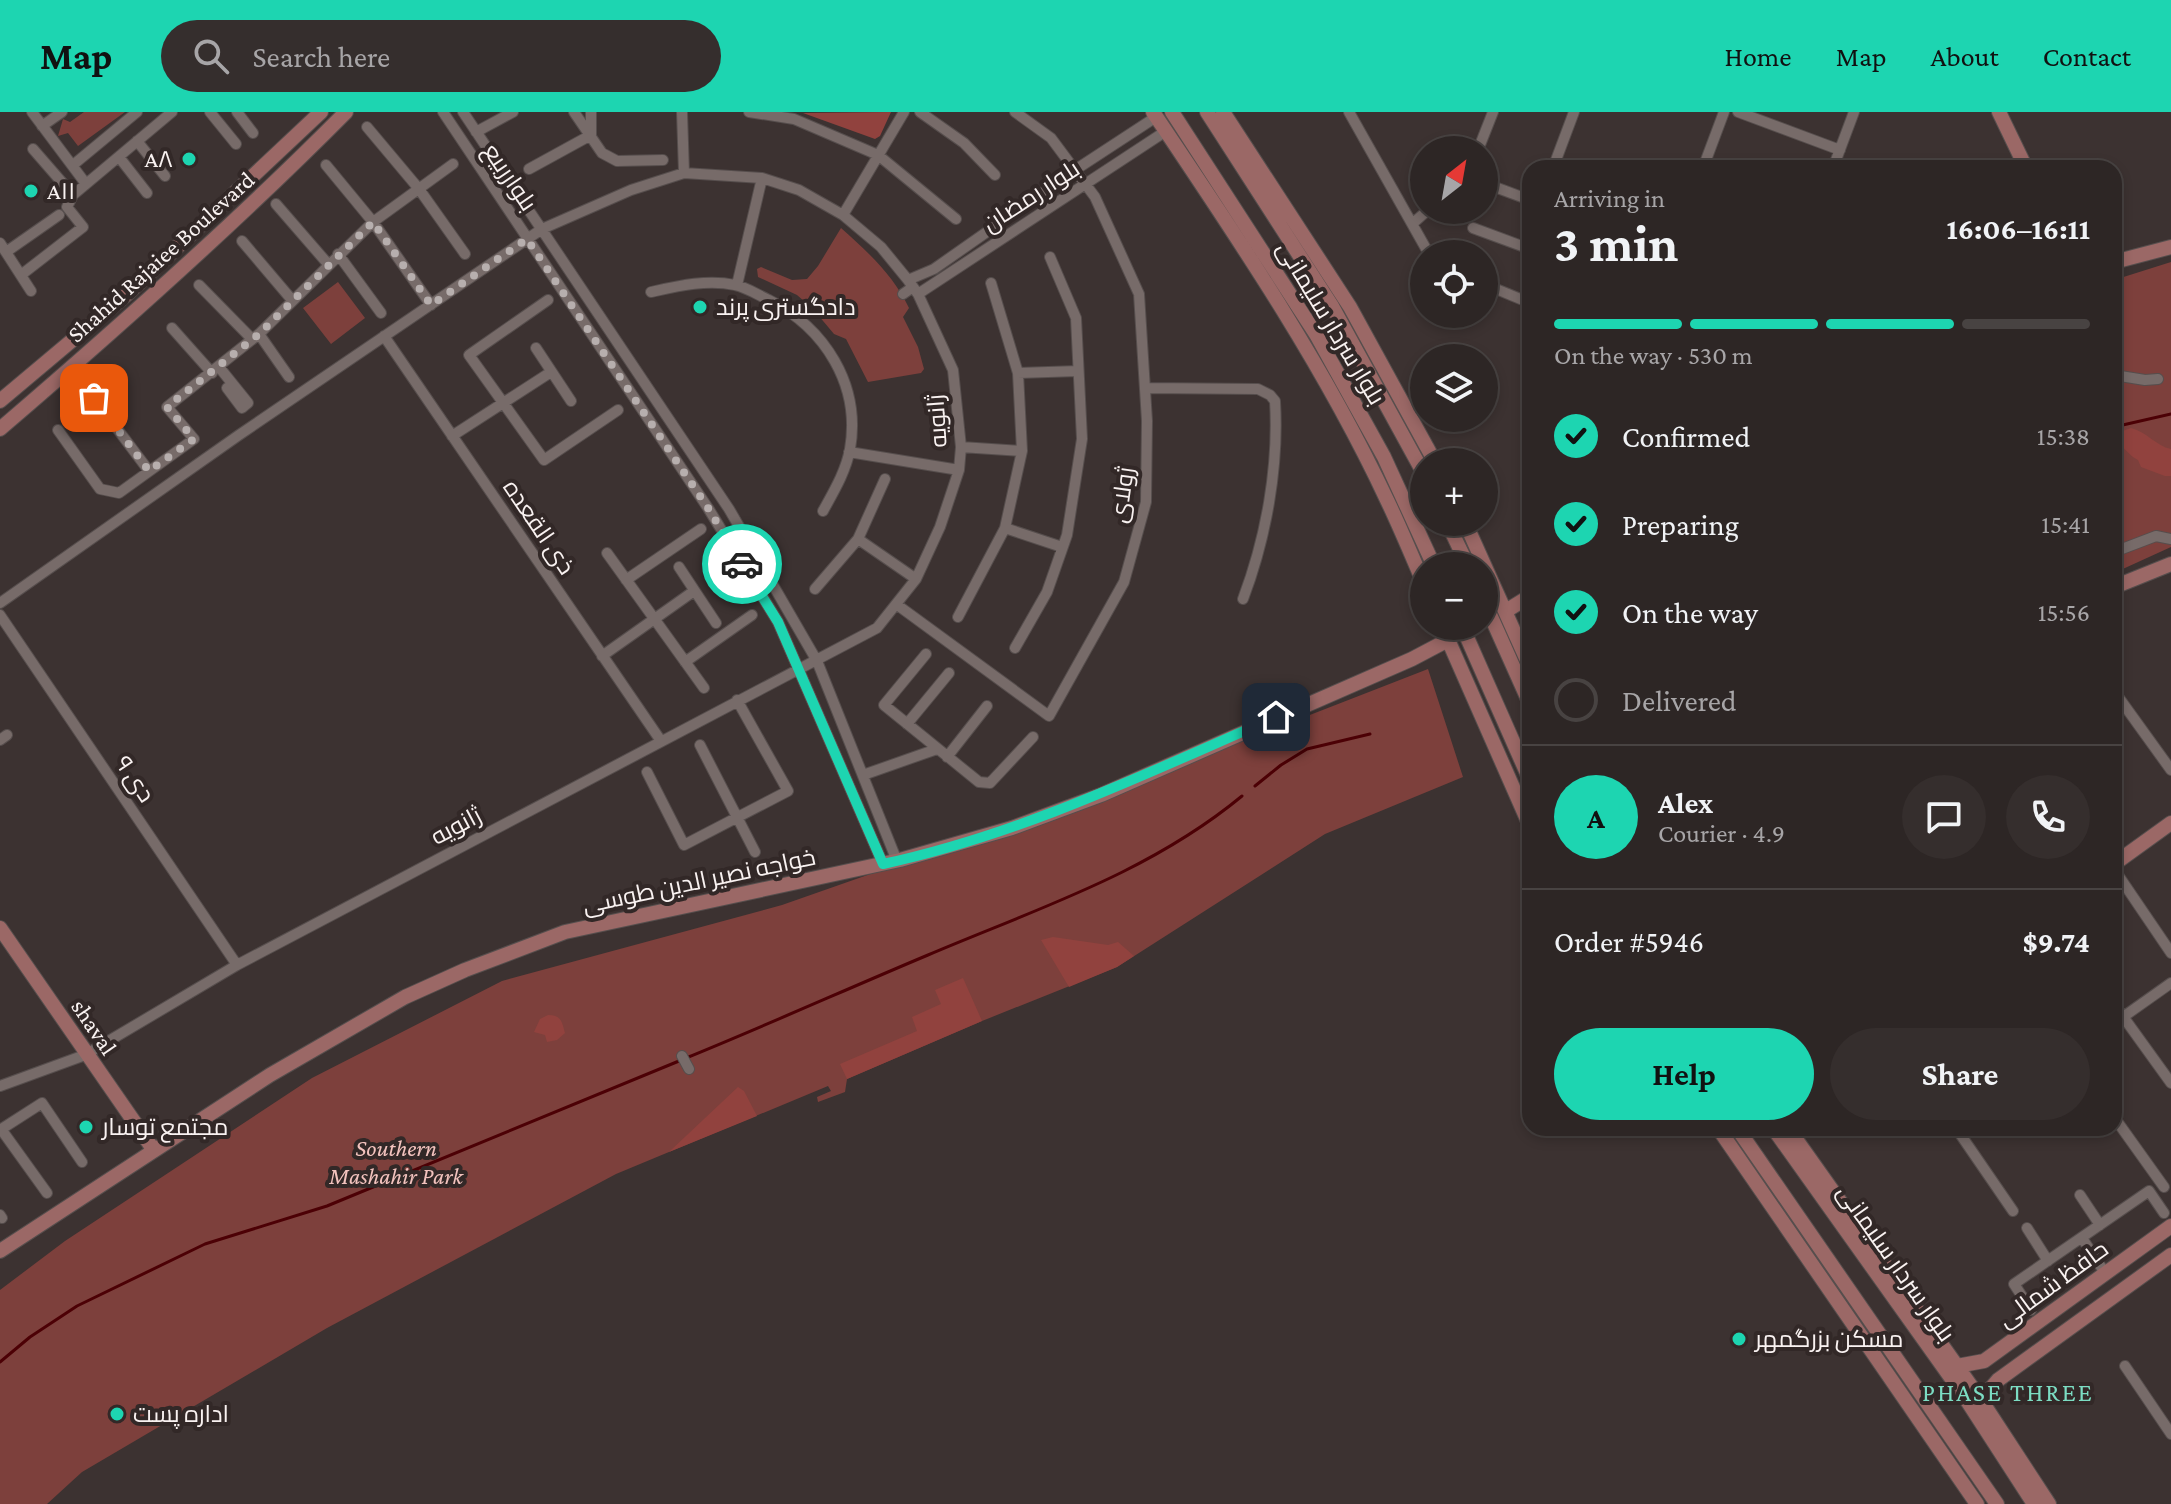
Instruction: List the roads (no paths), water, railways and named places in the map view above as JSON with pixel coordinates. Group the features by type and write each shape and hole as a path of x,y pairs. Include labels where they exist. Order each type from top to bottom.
{"street":[{"path":"32,112 86,184"},
{"path":"42,126 62,112"},
{"path":"73,165 137,112"},
{"path":"210,112 236,144"},
{"path":"237,112 253,133"},
{"name":"Shahid Rajaiee Boulevard","path":"0,401 126,295 321,112"},
{"name":"Shahid Rajaiee Boulevard","path":"0,429 144,305 278,181 346,112"},
{"name":"بلوارربیع","path":"443,112 708,508 778,622 890,862"},
{"name":"بلوارربیع","path":"463,112 722,498 817,661 863,775 890,862"},
{"path":"476,132 513,112"},
{"path":"574,112 602,153 617,161 663,160"},
{"path":"591,112 591,135"},
{"path":"682,112 684,173"},
{"path":"749,112 795,116 878,155 956,219"},
{"path":"843,215 904,112"},
{"path":"920,112 964,143 995,175"},
{"name":"ژولای","path":"896,604 1049,716 1124,582 1146,502 1145,388 1139,294 1095,197 1051,138 1015,112"},
{"name":"بلوار سردار سلیمانی","path":"1172,112 1295,299 1384,457 1428,552"},
{"name":"بلوار سردار سلیمانی","path":"1207,112 1332,306 1410,448"},
{"path":"1223,112 1350,307 1427,448"},
{"path":"1349,112 1410,220"},
{"path":"1484,136 1493,112"},
{"path":"1556,160 1574,112"},
{"path":"1706,160 1724,112"},
{"path":"1738,112 1840,150"},
{"path":"1836,160 1854,112"},
{"path":"1999,112 2022,160"},
{"path":"21,275 83,227 67,207 73,195 168,113"},
{"path":"1155,114 1269,288 1348,424 1410,552"},
{"name":"بلوار رمضان","path":"913,287 934,269 1155,114"},
{"path":"367,127 419,189 465,254"},
{"name":"بلوار رمضان","path":"913,287 1086,184 1166,131"},
{"path":"529,169 591,135"},
{"path":"137,141 165,176"},
{"path":"33,149 73,195"},
{"path":"119,157 147,193"},
{"path":"58,430 100,489 119,493 194,439 167,407 255,336 373,222 453,164"},
{"path":"326,165 373,222 431,305"},
{"name":"ژانویه","path":"0,603 542,229 631,190 684,173 762,178 799,190 843,215 881,247 913,287 953,370 961,447 959,470 940,527 916,579 877,628 237,965 85,1055 0,1086"},
{"path":"737,285 762,178"},
{"path":"1498,188 1522,197"},
{"path":"276,204 328,264"},
{"path":"31,291 3,248 59,215"},
{"path":"1412,224 1421,240"},
{"path":"1473,228 1522,246"},
{"path":"242,241 292,300"},
{"path":"2122,260 2171,247"},
{"path":"338,254 381,313"},
{"path":"1015,648 1047,592 1062,547 1082,439 1076,318 1050,257"},
{"path":"958,617 1005,528 1022,451 1018,373 991,283"},
{"path":"651,292 686,284 737,285 790,310 813,331 832,355 847,385 851,412 849,452 823,511"},
{"path":"199,285 255,336 289,377"},
{"path":"903,294 913,287"},
{"path":"1498,290 1522,300"},
{"path":"548,300 469,355 544,460 618,410"},
{"path":"172,328 248,403 242,408 227,388"},
{"name":"ذی القعده","path":"384,336 661,741"},
{"path":"536,348 571,401"},
{"path":"1018,373 1078,371"},
{"path":"452,436 551,372"},
{"path":"2122,376 2158,379"},
{"path":"1145,388 1258,389 1275,401 1266,519 1256,564 1243,599"},
{"path":"94,398 149,471"},
{"path":"1348,424 1384,457 1387,499"},
{"path":"961,447 1022,451"},
{"path":"849,452 959,470"},
{"path":"815,589 858,539 885,479"},
{"path":"708,508 722,498"},
{"path":"1005,528 1062,547"},
{"path":"626,580 701,529"},
{"path":"1471,536 1522,648"},
{"path":"2122,549 2156,536 2171,539"},
{"path":"858,539 916,579"},
{"path":"607,553 704,688"},
{"path":"2122,584 2171,564"},
{"path":"679,567 716,623"},
{"path":"602,656 694,591"},
{"path":"1506,611 1522,601"},
{"name":"۹ دی","path":"0,615 237,965"},
{"path":"685,662 752,615"},
{"path":"1498,633 1522,686"},
{"name":"خواجه نصیر الدین طوسی","path":"0,1251 270,1075 405,997 465,970 565,932 890,862 1012,828 1101,795 1412,659 1436,640"},
{"path":"1448,640 1522,808"},
{"path":"1468,640 1522,762"},
{"path":"926,654 884,705 979,782 990,783 1033,737"},
{"path":"1514,669 1522,676"},
{"path":"907,724 949,673"},
{"path":"647,772 684,845 788,791 737,700"},
{"path":"2122,702 2171,770"},
{"path":"863,775 942,753 987,706"},
{"path":"700,745 755,852"},
{"path":"2122,860 2171,823"},
{"path":"2122,878 2171,953"},
{"name":"shaval","path":"0,928 85,1055 153,1149"},
{"path":"2171,983 2123,1017 2171,1083"},
{"path":"682,1056 689,1069"},
{"path":"47,1193 1,1129 42,1103 82,1162"},
{"path":"2122,1128 2164,1187"},
{"path":"1725,1136 1977,1504"},
{"path":"1743,1136 1997,1504"},
{"name":"بلوار سردار سلیمانی","path":"1779,1136 1964,1396 2034,1504"},
{"path":"1794,1136 1981,1400 2049,1504"},
{"path":"1961,1136 2013,1211"},
{"path":"2031,1310 2014,1284 2149,1191 2168,1220"},
{"path":"2080,1195 2100,1225"},
{"name":"حافظ شمالی","path":"1957,1366 1984,1361 2105,1273 2168,1220"},
{"path":"2027,1228 2048,1261"},
{"path":"2082,1238 2117,1293"},
{"name":"حافظ شمالی","path":"1981,1400 1998,1380 2171,1255"},
{"path":"1984,1361 1980,1365 1980,1375 1988,1382 1998,1380"},
{"path":"2125,1366 2171,1434"}],"waterway":[{"path":"2122,425 2171,414"},
{"path":"1255,786 1307,749 1370,734"},
{"path":"686,1058 1091,887 1169,847 1242,796"},
{"path":"0,1362 30,1337 77,1306 205,1244 327,1206 679,1061"}],"place":[{"name":"A۸","path":"189,159"},
{"name":"A۱۱","path":"31,191"},
{"name":"دادگستری پرند","path":"700,307"},
{"name":"مجتمع توسار","path":"86,1127"},
{"name":"مسکن بزرگمهر","path":"1739,1339"},
{"name":"اداره پست","path":"117,1414"}],"district":[{"name":"PHASE THREE","path":"2008,1392"}],"park label":[{"name":"Southern Mashahir Park","path":"396,1162"}]}
